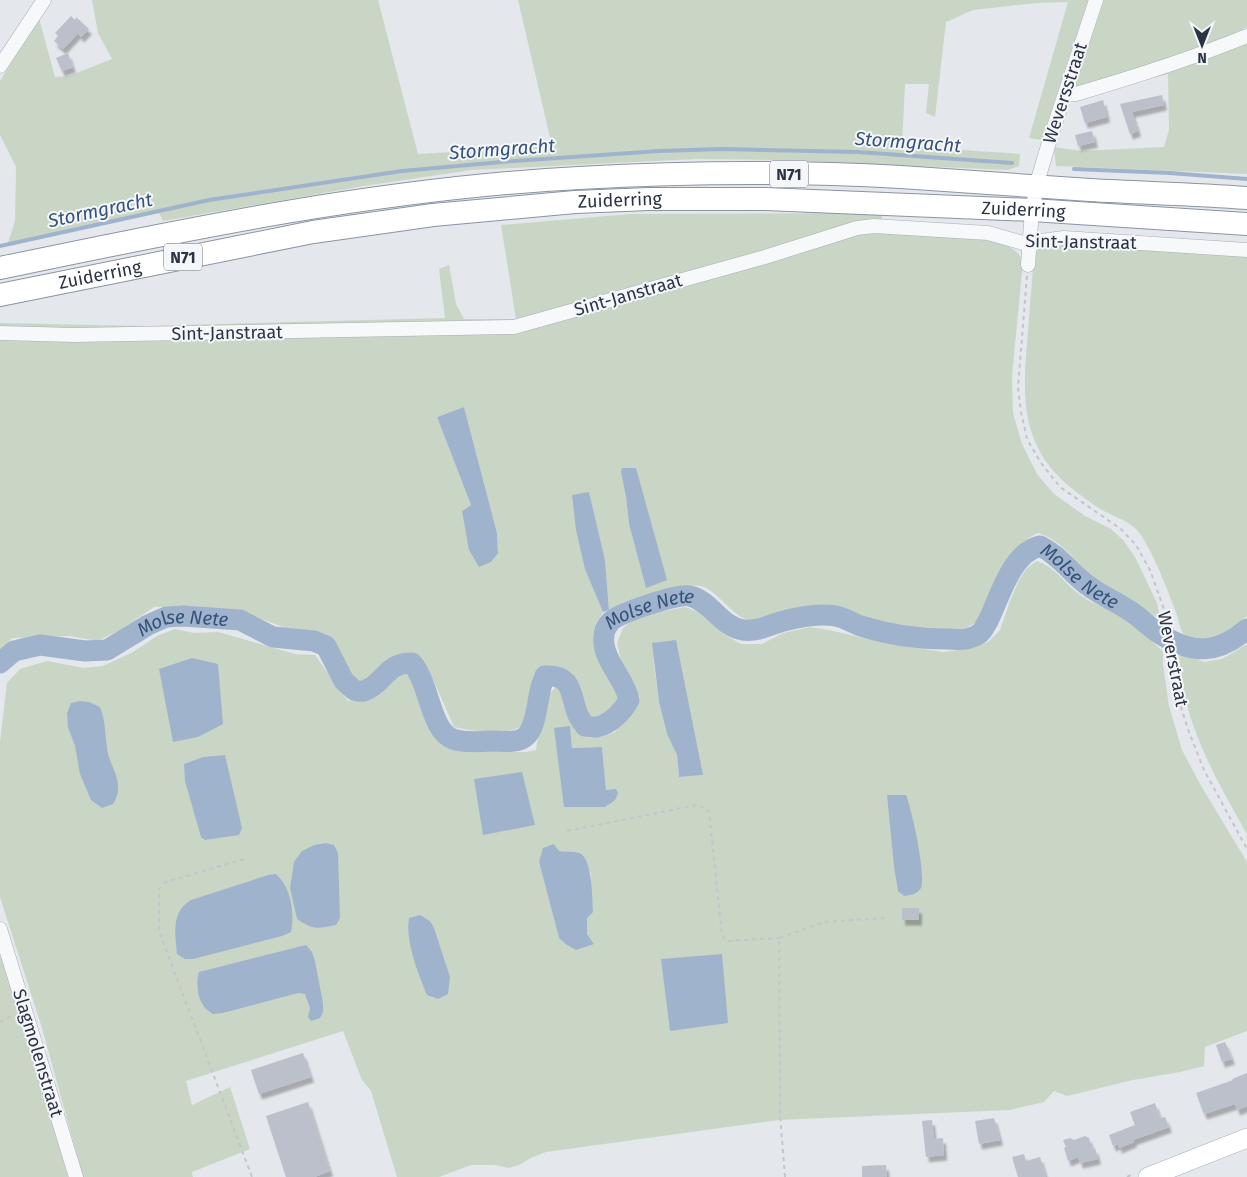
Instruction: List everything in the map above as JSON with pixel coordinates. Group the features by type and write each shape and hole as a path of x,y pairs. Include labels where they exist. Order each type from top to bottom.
{"highway":[{"name":"Zuiderring","path":"0,268 143,238 330,205 450,188 578,178 734,173 809,174 899,177 1247,198"},
{"name":"Zuiderring","path":"0,295 313,232 433,215 512,207 649,199 765,199 1032,210 1247,224"}],"main road":[{"path":"1148,1177 1247,1138"}],"street":[{"path":"0,66 44,0"},
{"name":"Weversstraat","path":"1032,210 1036,186 1050,139 1096,0"},
{"path":"1065,95 1076,94 1141,75 1203,54 1247,36"},
{"path":"1028,264 1032,210"},
{"name":"Sint-Janstraat","path":"0,333 74,335 514,327 765,257 857,228 874,226 988,233 1030,245 1041,241 1064,238 1247,250"},
{"name":"Slagmolenstraat","path":"0,929 76,1177"}],"path":[{"name":"Weverstraat","path":"1028,264 1018,387 1027,439 1041,463 1060,487 1121,529 1136,545 1150,570 1171,629 1179,701 1189,732 1204,770 1221,805 1247,849"},
{"path":"567,831 696,805 706,808 709,812 722,935 728,941 779,938 824,922 885,918"},
{"path":"244,859 166,882 159,889 159,931 252,1177"},
{"path":"779,938 780,1114 785,1177"}],"green space":[{"path":"92,0 378,0 418,154 552,146 518,0 1088,0 1042,140 1029,138 1068,2 1036,3 973,10 946,22 935,117 926,113 929,84 905,84 902,146 1020,154 1019,166 1008,170 780,160 696,159 472,170 364,186 163,221 159,213 87,227 7,246 15,221 16,167 0,135 0,81 39,18 55,77 69,76 112,59 98,33"},
{"path":"1104,0 1247,0 1247,27 1192,54 1163,71 1169,73 1247,40 1247,174 1056,166 1054,147 1081,151 1164,147 1169,130 1168,74 1070,99"},
{"path":"882,213 882,233 997,241 1013,249 1019,254 1023,262 1012,376 1013,413 1022,444 1037,474 1054,494 1085,516 1111,529 1123,540 1135,557 1157,603 1159,613 1156,617 1093,578 1066,550 1052,539 1039,533 1029,538 1011,558 995,584 977,621 968,627 956,630 942,632 898,627 874,621 846,610 829,607 796,609 767,619 753,621 739,615 713,592 700,586 679,587 667,590 609,610 605,560 589,493 583,494 592,585 603,612 596,623 595,649 617,693 619,703 600,719 592,718 588,715 576,681 559,669 551,667 533,675 529,711 523,726 498,732 480,732 454,727 428,668 411,653 392,660 371,675 366,681 357,682 329,637 321,633 291,630 240,611 193,606 154,607 120,630 97,641 70,636 12,638 0,651 0,323 145,326 445,318 439,269 449,265 456,304 464,319 516,319 501,225 630,214","holes":["464,407 497,533 498,553 462,511 471,505 437,417","621,472 646,588 629,524"]},
{"path":"1049,244 1247,255 1247,616 1226,634 1213,641 1196,640 1184,635 1158,567 1140,534 1128,523 1102,510 1062,480 1041,454 1033,437 1026,403 1026,349 1034,255 1040,248"},
{"path":"1037,561 1044,564 1083,597 1115,613 1137,628 1163,652 1169,706 1182,750 1247,862 1247,1031 1205,1047 1204,1066 1133,1080 1067,1096 1054,1091 1044,1102 1010,1110 779,1120 546,1152 509,1168 495,1165 471,1165 439,1177 397,1177 371,1091 362,1080 343,1031 186,1081 192,1105 230,1087 250,1149 192,1172 193,1177 83,1177 42,1028 0,897 0,742 7,683 20,669 47,661 84,668 103,666 133,652 157,636 175,629 194,633 218,632 295,654 315,655 348,701 357,700 394,676 411,671 416,674 430,727 443,743 451,748 466,751 525,752 536,750 544,707 551,692 557,686 564,691 574,722 582,734 589,738 601,737 615,732 621,723 630,716 640,698 621,660 617,643 623,628 636,617 685,607 699,612 724,634 741,644 762,644 783,633 810,627 890,644 943,652 973,648 988,642 1000,630 1019,580 1027,568","holes":["653,657 703,775 679,777 677,755 667,734 659,702","570,727 572,748 602,747 606,790 609,791 564,807","888,795 906,795 898,890 894,867","554,844 559,851 567,852 588,867 591,874 591,893 587,918 587,934 594,944 559,938 539,862"]},
{"path":"1247,644 1247,834 1219,783 1195,730 1184,693 1179,651 1204,662 1222,659"},
{"path":"0,949 68,1177 0,1177"}],"water":[{"path":"464,407 497,533 498,553 491,562 479,567 469,550 462,511 471,505 437,417"},
{"path":"622,468 636,468 667,580 646,588 629,524"},
{"path":"589,492 605,560 609,610 603,612 585,569 576,530 572,495"},
{"path":"676,640 703,775 679,777 677,755 667,734 659,702 652,643"},
{"path":"192,658 218,664 223,724 198,737 173,742 159,669"},
{"path":"89,702 100,707 108,754 118,784 118,793 113,804 102,808 91,800 80,774 75,746 68,727 67,713 71,703"},
{"path":"570,726 572,748 602,747 606,790 616,789 618,793 615,800 605,807 564,807 554,728"},
{"path":"225,755 242,828 239,835 205,840 201,837 185,781 184,764 203,757"},
{"path":"522,772 535,825 483,835 474,779"},
{"path":"887,795 906,795 915,828 920,857 922,870 921,888 916,893 904,896 898,891"},
{"path":"326,843 334,845 338,853 340,918 336,925 315,928 297,919 290,888 294,862 302,851 314,845"},
{"path":"554,844 559,851 579,853 584,856 589,870 593,912 587,918 587,934 594,944 576,950 559,938 539,862 543,848"},
{"path":"276,874 285,886 291,901 291,932 193,959 185,959 177,954 177,917 191,900"},
{"path":"420,915 430,921 434,928 450,977 448,994 438,999 427,995 416,967 411,946 408,927 409,918"},
{"path":"306,945 312,952 315,961 323,1003 323,1012 320,1018 311,1021 308,1017 310,1008 305,994 298,993 223,1013 213,1014 203,1005 199,997 199,972"},
{"path":"722,954 728,1023 670,1031 661,959"}],"building":[{"path":"71,16 75,20 76,17 89,29 81,37 78,33 63,49 54,41 58,36 55,33"},
{"path":"68,53 73,67 62,71 56,58"},
{"path":"1162,95 1164,105 1132,112 1138,131 1130,134 1120,104"},
{"path":"1103,100 1107,117 1085,123 1080,107"},
{"path":"1092,131 1095,142 1078,146 1075,135"},
{"path":"902,908 919,908 919,920 902,920"},
{"path":"1225,1042 1232,1059 1222,1062 1216,1045"},
{"path":"303,1053 311,1077 259,1094 251,1070"},
{"path":"1247,1073 1247,1106 1237,1110 1235,1104 1204,1114 1196,1093"},
{"path":"308,1102 330,1171 314,1177 286,1177 266,1116"},
{"path":"1155,1103 1160,1118 1165,1117 1169,1127 1133,1140 1134,1142 1119,1148 1118,1144 1113,1146 1109,1135 1135,1125 1130,1112"},
{"path":"994,1118 1000,1140 979,1144 975,1121"},
{"path":"932,1120 934,1139 943,1138 944,1155 926,1157 922,1121"},
{"path":"1085,1136 1089,1138 1092,1149 1095,1148 1098,1159 1080,1163 1078,1157 1068,1161 1063,1140 1070,1138 1074,1140"},
{"path":"1024,1154 1026,1161 1040,1157 1046,1177 1018,1177 1012,1157"},
{"path":"886,1165 887,1177 862,1177 862,1166"}],"waterway":[{"name":"Stormgracht","path":"0,246 209,200 402,171 514,161 659,151 722,149 858,152 1012,163"},
{"name":"Stormgracht","path":"1074,169 1170,173 1247,179"},
{"name":"Molse Nete","path":"0,663 14,651 40,645 85,651 107,650 148,625 166,617 183,616 240,620 273,637 314,641 326,646 344,681 354,690 365,691 397,666 412,663 423,682 439,727 445,734 453,739 462,741 508,742 517,741 530,732 545,676 554,676 566,682 572,694 578,715 585,726 596,727 607,723 616,716 629,700 608,658 604,640 605,629 611,621 625,613 662,600 684,596 690,596 704,603 728,624 743,630 766,627 801,617 829,615 861,626 904,636 966,639 981,632 1008,577 1021,557 1030,550 1040,546 1057,557 1093,589 1133,613 1160,634 1183,646 1205,649 1215,647 1226,643 1247,629"}]}
